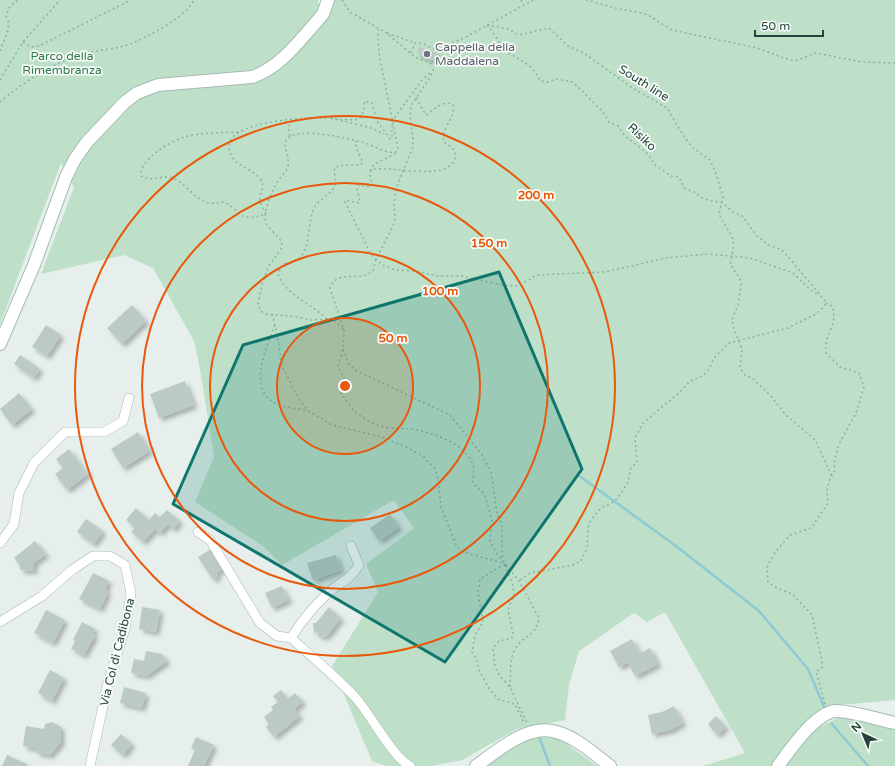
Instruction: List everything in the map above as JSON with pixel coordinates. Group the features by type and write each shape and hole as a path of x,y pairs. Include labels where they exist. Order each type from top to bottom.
{"street":[{"path":"0,344 34,265 66,177 75,159 87,142 125,102 137,93 158,85 252,78 265,73 274,67 318,20 323,14 328,0"},
{"path":"0,543 14,524 19,493 34,463 65,432 104,432 123,421 129,398"},
{"path":"198,532 210,540 260,623 277,636 291,638 354,696 368,712 378,729 394,750 410,766"},
{"path":"291,638 306,616 328,592 352,577 359,565 351,546"},
{"name":"Via Col di Cadibona","path":"0,622 42,596 72,570 93,556 110,556 125,565 131,593 125,629 108,683 90,766"},
{"path":"778,766 798,740 816,722 828,713 843,712 895,723"},
{"path":"476,766 520,738 528,729 551,730 559,732 582,745 610,766"}],"path":[{"path":"0,52 7,33 9,20 6,16 10,6 18,0"},
{"path":"0,80 23,42 60,0"},
{"path":"23,42 31,47 39,46 131,0"},
{"path":"0,102 61,62 76,56 134,42 174,20 190,8 194,0"},
{"path":"342,0 350,12 385,32 411,53 435,66"},
{"path":"521,0 523,4"},
{"path":"528,729 510,687 500,676 495,667 493,648 499,641 512,638 513,633 508,610 514,595 513,586 504,564 490,541 492,521 485,495 473,483 472,461 459,448 431,433 389,428 375,424 355,413 346,402 340,391 344,378 338,366 343,349 344,331 330,288 332,283 343,276 363,277 373,271 376,259 393,226 395,196 413,147 410,112 416,97 447,45 533,0"},
{"path":"586,0 648,15 672,30 757,48 784,58 795,60 816,53 862,62 895,63"},
{"name":"South line","path":"487,25 508,29 519,35 549,28 555,32 558,39 568,46 584,53 631,87 668,108 685,138 692,146 710,160 720,185 723,203 719,214 733,236 734,246 730,264 742,284 738,305 732,319 742,349 740,368 745,374 752,378 770,394 786,415 815,440 832,476"},
{"name":"Risiko","path":"487,25 504,48 536,72 540,81 548,82 556,79 573,82 603,112 609,122 618,126 624,135 648,154 660,169 671,176 678,176 684,188 694,192 704,199 723,203 733,212 742,216 756,236 768,245 780,249 785,253 826,302 832,306 834,319 825,341 826,353 840,367 859,373 864,387 856,413 838,446 834,464 835,470 832,476"},
{"path":"378,28 380,59 392,121 398,141 398,148 396,152 388,159 375,163 372,166 369,172 372,184 370,187 358,185 357,189 360,201 359,204 349,200 345,202 366,246 382,265 395,270 415,271 438,276 462,276 511,286 518,286 537,275 605,272 633,264 688,254 732,256 750,258 793,273 814,293 820,294"},
{"path":"385,32 415,43 422,43 442,53"},
{"path":"411,53 415,43"},
{"path":"266,214 260,198 263,186 261,180 254,173 243,168 232,157 229,148 230,139 238,132 248,127 294,120 328,118 351,120 360,118 363,114 365,100 368,100 372,102 377,121 390,139 392,138 392,121 422,80 432,71"},
{"path":"369,172 380,169 415,171 441,170 454,160 456,154 444,142 443,134 454,113 453,105 449,103 443,104 426,115 416,97"},
{"path":"328,118 371,128 386,135"},
{"path":"290,136 287,129 288,125 294,120"},
{"path":"238,132 184,137 168,145 146,160 141,170 142,176 153,180 169,177 179,181 200,199 210,204 225,202 243,217 252,218 266,214"},
{"path":"344,331 333,319 311,320 266,314 261,311 258,305 268,267 282,249 282,242 266,223 266,214 277,183 287,172 290,161 284,145 290,136 316,134 356,141 389,153 396,152"},
{"path":"327,319 320,311 292,291 279,278 278,274 283,264 294,262 305,251 311,214 316,204 330,193 334,187 336,180 334,170 335,167 360,165 363,162 356,148 356,141"},
{"path":"519,581 530,573 569,566 581,561 587,548 588,527 591,520 601,508 614,502 628,482 631,468 636,462 635,438 643,424 680,392 690,381 703,376 709,369 714,358 730,343 788,328 816,314 825,306 826,302"},
{"path":"272,314 282,366 300,401 308,411"},
{"path":"275,325 262,362 262,387 266,396 272,402 308,411 332,425 382,437 406,447 422,456 435,469 438,478 441,508 457,547 463,552 504,564"},
{"path":"343,349 349,364 355,370 450,415 482,455 490,472 497,514 502,524 502,554 504,564 519,581 539,618 534,632 520,642 514,650 510,663 510,687"},
{"path":"828,713 816,672 822,668 822,662 812,615 792,594 775,587 768,582 767,567 776,551 790,535 811,528 818,520 828,504 826,490 832,476"},
{"path":"504,564 480,580 478,593 483,622 475,635 472,653 488,687 498,699 515,704 528,729"}],"highlighted area":[{"path":"499,272 582,469 445,662 173,504 243,345"}],"green space":[{"name":"Parco della Rimembranza","path":"0,0 318,0 318,4 333,0 895,0 895,700 833,704 819,710 810,718 773,766 703,766 745,753 665,612 647,622 634,613 579,651 569,685 565,720 517,729 462,760 431,766 387,766 372,761 332,666 378,592 366,564 414,528 394,500 282,565 263,546 195,502 214,457 200,369 194,341 153,268 124,255 41,274 74,187 61,163 0,324"},
{"path":"840,717 895,727 895,766 786,766 815,729"},
{"path":"557,737 597,766 484,766 528,738"}],"building":[{"name":"Cappella della Maddalena","path":"419,47 436,53 433,61 417,52"},
{"path":"132,305 146,321 122,344 107,328"},
{"path":"46,325 61,335 47,356 32,347"},
{"path":"20,355 40,369 34,378 14,364"},
{"path":"185,381 194,405 159,418 150,394"},
{"path":"19,393 32,409 12,425 0,409"},
{"path":"138,432 150,451 123,468 111,449"},
{"path":"69,449 88,474 67,490 55,474 63,468 56,459"},
{"path":"136,508 149,520 155,513 160,517 167,510 180,521 173,529 168,524 160,533 155,529 143,542 131,532 135,528 126,520"},
{"path":"390,514 399,527 379,541 370,528"},
{"path":"86,519 103,531 94,544 77,532"},
{"path":"35,541 46,554 34,563 34,571 20,570 20,565 14,558"},
{"path":"211,549 224,568 216,573 218,576 213,580 198,557"},
{"path":"336,555 341,570 313,580 307,563"},
{"path":"93,573 109,581 105,590 108,592 100,609 79,599"},
{"path":"282,586 289,600 272,608 265,593"},
{"path":"142,607 160,610 156,632 139,629"},
{"path":"329,607 341,618 327,636 319,637 318,632 314,633 313,623 316,623"},
{"path":"46,610 65,620 53,643 34,633"},
{"path":"82,622 95,629 92,634 95,635 84,655 71,649 75,641 73,640"},
{"path":"632,639 640,653 650,648 658,664 635,676 628,662 619,667 610,651"},
{"path":"146,651 162,654 167,661 146,676 131,673 134,659 144,661"},
{"path":"50,670 64,678 52,701 38,693"},
{"path":"124,687 146,693 142,708 120,703"},
{"path":"281,690 288,699 295,693 303,702 294,709 300,716 274,737 266,727 269,724 264,717 273,710 271,707 278,702 273,696"},
{"path":"674,706 683,723 670,730 652,734 648,715 662,712"},
{"path":"716,716 726,727 717,735 708,724"},
{"path":"52,722 61,727 61,742 50,755 36,753 37,749 23,746 26,726 44,729 45,724"},
{"path":"121,734 132,744 123,755 111,745"},
{"path":"196,737 214,745 204,766 188,766 195,750 191,748"},
{"path":"7,755 27,764 26,766 2,766"}],"waterway":[{"path":"578,475 676,546 759,611 808,669 825,709"},
{"path":"832,724 868,766"},
{"path":"540,739 550,766"}],"place":[{"name":"Cappella della Maddalena","path":"427,54"}]}
